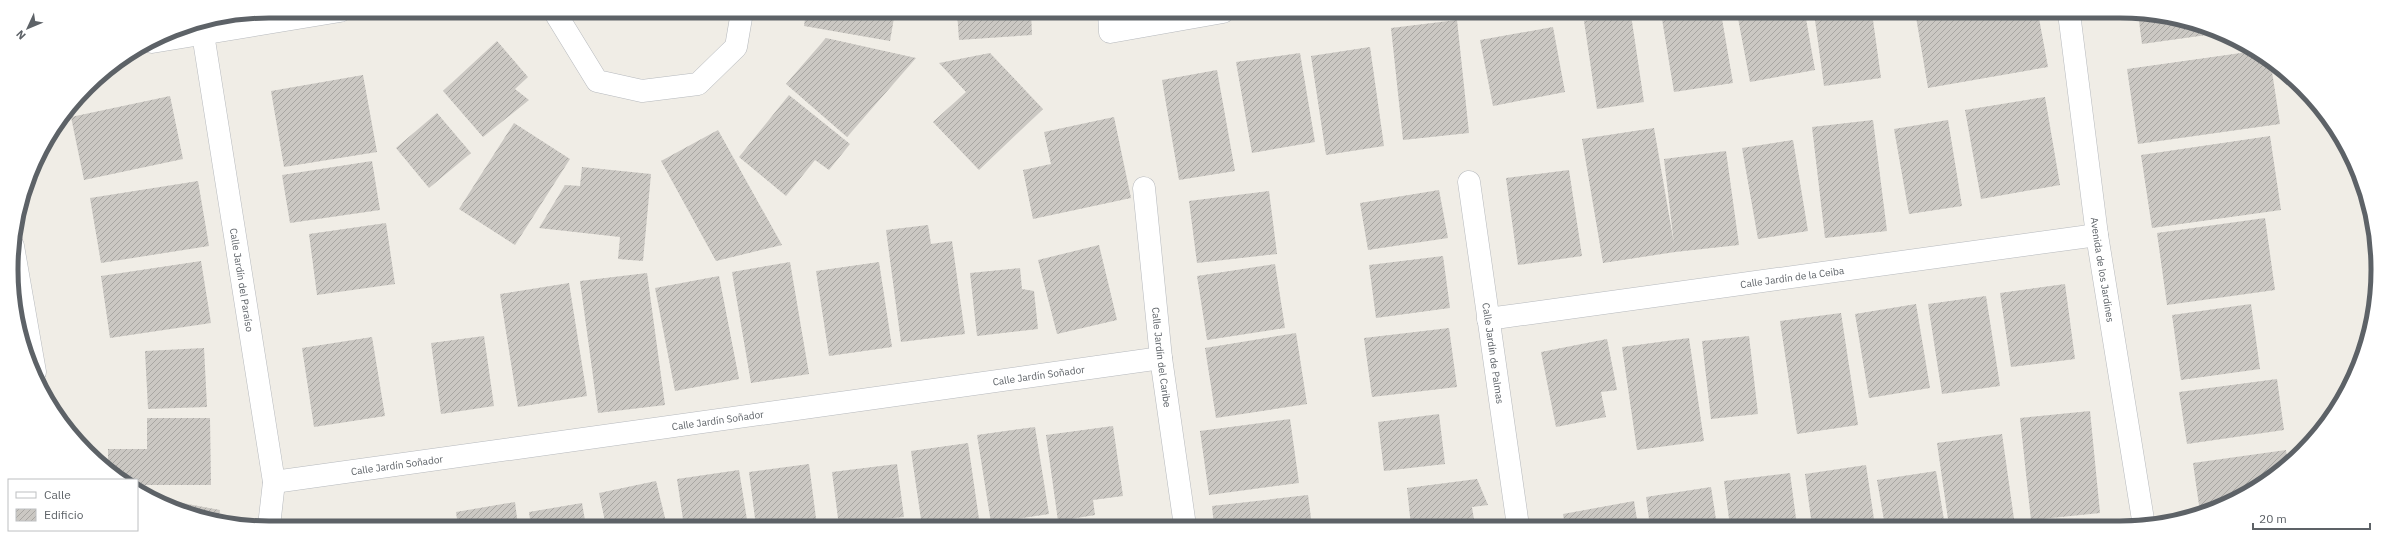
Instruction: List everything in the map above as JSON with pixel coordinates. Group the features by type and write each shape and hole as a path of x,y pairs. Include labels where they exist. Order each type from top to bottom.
{"street":[{"path":"167,40 298,18"},
{"path":"558,18 597,81 642,91 698,84 736,46 741,18"},
{"path":"1109,18 1110,32 1190,18"},
{"name":"Avenida de los Jardines","path":"2070,18 2097,235 2143,520"},
{"name":"Calle Jardín del Paraíso","path":"203,34 274,482 270,521"},
{"name":"Calle Jardín de Palmas","path":"1469,182 1517,521"},
{"name":"Calle Jardín del Caribe","path":"1144,188 1161,358 1184,521"},
{"name":"Calle Jardín de la Ceiba","path":"1488,319 2097,235"},
{"path":"18,277 31,351"},
{"name":"Calle Jardín Soñador","path":"274,482 1161,358"}],"building":[{"path":"805,18 894,18 890,41 804,26"},
{"path":"957,18 1031,18 1032,35 959,40"},
{"path":"1608,18 1631,18 1644,102 1597,109 1584,21"},
{"path":"1662,18 1722,18 1733,83 1674,92"},
{"path":"1738,18 1806,18 1815,70 1750,82"},
{"path":"1815,18 1873,18 1881,78 1824,86"},
{"path":"1916,18 2039,18 2048,67 1928,88"},
{"path":"2139,19 2169,23 2210,35 2142,44"},
{"path":"1457,20 1469,133 1403,140 1391,28"},
{"path":"1553,27 1565,92 1493,106 1480,40"},
{"path":"826,38 916,58 847,137 786,84"},
{"path":"497,41 528,77 515,89 529,100 483,137 443,91"},
{"path":"1370,47 1384,146 1326,155 1311,56"},
{"path":"2246,52 2272,69 2280,124 2138,144 2127,69"},
{"path":"990,53 1043,109 979,170 933,122 966,92 939,63"},
{"path":"1300,53 1315,142 1252,153 1236,62"},
{"path":"1217,70 1235,171 1179,180 1162,80"},
{"path":"363,75 377,152 284,167 271,91"},
{"path":"789,95 850,144 829,170 815,160 786,196 739,157"},
{"path":"170,96 183,159 84,180 71,117"},
{"path":"2045,97 2060,185 1981,199 1965,110"},
{"path":"437,113 471,153 429,188 396,148"},
{"path":"1114,117 1131,198 1033,219 1023,170 1051,164 1044,132"},
{"path":"1873,120 1887,231 1825,238 1812,127"},
{"path":"1948,120 1962,206 1909,214 1894,129"},
{"path":"514,123 570,159 515,245 459,209"},
{"path":"1654,128 1674,244 1664,159 1726,151 1739,245 1675,252 1603,263 1582,139"},
{"path":"718,130 782,245 716,261 661,161"},
{"path":"2270,136 2281,210 2152,228 2141,155"},
{"path":"1793,140 1808,231 1758,239 1742,148"},
{"path":"372,161 380,210 290,223 282,175"},
{"path":"582,167 651,174 643,261 618,259 620,237 539,228 565,185 580,186"},
{"path":"1569,170 1582,256 1518,265 1506,178"},
{"path":"198,181 209,246 101,263 90,198"},
{"path":"1439,190 1448,238 1368,250 1360,203"},
{"path":"1269,191 1277,254 1197,263 1189,201"},
{"path":"2265,218 2275,290 2167,305 2157,233"},
{"path":"386,223 395,284 317,295 309,234"},
{"path":"928,225 931,244 952,241 965,334 901,342 886,230"},
{"path":"1099,245 1117,320 1057,334 1038,260"},
{"path":"1443,256 1450,308 1376,318 1369,265"},
{"path":"201,261 211,323 110,338 101,276"},
{"path":"790,262 809,374 751,383 732,272"},
{"path":"879,262 892,347 829,356 816,271"},
{"path":"1275,264 1285,328 1207,340 1197,276"},
{"path":"1020,268 1022,289 1034,291 1038,329 977,336 970,273"},
{"path":"647,273 665,405 598,413 580,281"},
{"path":"719,276 739,379 675,391 655,288"},
{"path":"569,283 587,396 518,407 500,294"},
{"path":"2065,284 2075,359 2011,367 2000,293"},
{"path":"1986,296 2000,386 1942,394 1928,304"},
{"path":"1916,304 1930,388 1869,398 1855,314"},
{"path":"2251,304 2260,369 2181,380 2172,315"},
{"path":"1841,313 1858,425 1797,434 1780,321"},
{"path":"1449,328 1457,387 1372,397 1364,338"},
{"path":"1296,333 1307,404 1216,418 1205,348"},
{"path":"484,336 494,406 441,414 431,343"},
{"path":"1749,336 1758,414 1711,419 1702,341"},
{"path":"372,337 385,416 314,427 302,348"},
{"path":"1689,338 1704,441 1637,450 1622,347"},
{"path":"1607,339 1617,390 1601,392 1606,417 1556,427 1541,352"},
{"path":"204,348 207,407 148,409 145,351"},
{"path":"2277,379 2284,430 2187,444 2179,392"},
{"path":"2090,411 2100,513 2031,520 2020,418"},
{"path":"1439,414 1445,464 1384,471 1378,422"},
{"path":"147,418 210,418 211,485 141,485 138,484 138,479 130,479 108,462 108,449 147,449"},
{"path":"1290,419 1299,483 1209,495 1200,431"},
{"path":"1113,426 1123,496 1093,500 1095,515 1058,521 1046,435"},
{"path":"1035,427 1049,514 1004,521 991,521 977,435"},
{"path":"2002,434 2014,521 1948,521 1937,443"},
{"path":"968,443 979,521 921,521 911,451"},
{"path":"2286,450 2287,457 2259,479 2231,495 2199,508 2193,463"},
{"path":"809,464 816,521 755,521 749,472"},
{"path":"897,464 904,517 884,519 884,521 838,521 832,472"},
{"path":"1866,465 1874,521 1811,521 1805,474"},
{"path":"739,470 747,521 683,521 677,479"},
{"path":"1936,471 1944,521 1884,521 1877,480"},
{"path":"1790,473 1796,521 1729,521 1724,481"},
{"path":"1477,479 1488,505 1472,507 1474,521 1410,521 1407,488"},
{"path":"656,481 666,521 605,521 599,493"},
{"path":"1711,487 1716,521 1649,521 1646,497"},
{"path":"1308,495 1311,521 1214,521 1212,506"},
{"path":"171,501 220,510 219,516 189,508"},
{"path":"1634,501 1637,521 1564,521 1563,514"},
{"path":"515,502 517,521 457,521 456,512"},
{"path":"582,503 585,521 530,521 529,512"}]}
